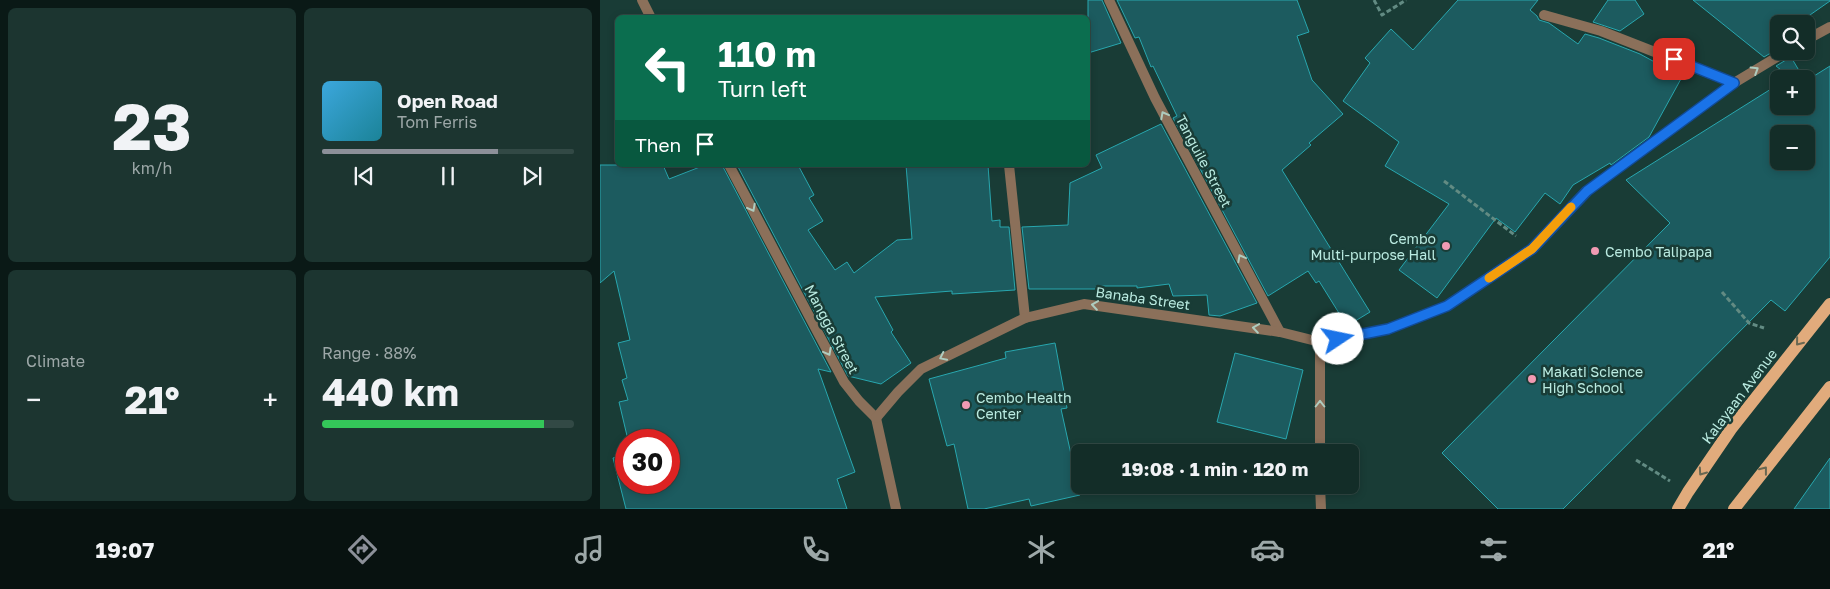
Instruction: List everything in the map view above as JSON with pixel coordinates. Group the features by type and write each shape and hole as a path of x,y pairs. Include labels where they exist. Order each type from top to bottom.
{"main road":[{"name":"Kalayaan Avenue","path":"1678,509 1731,430 1830,304"},
{"path":"1734,509 1830,387"}],"street":[{"path":"642,0 650,15"},
{"name":"Tanguile Street","path":"1109,0 1155,98 1280,332"},
{"path":"1544,15 1601,31 1734,83"},
{"path":"1815,35 1830,27"},
{"path":"1320,444 1320,342 1388,329 1447,306 1532,249 1587,191 1734,83 1772,60"},
{"name":"Mangga Street","path":"730,167 844,382 858,401 876,418"},
{"path":"1009,167 1025,318"},
{"name":"Banaba Street","path":"876,418 921,369 1025,318 1084,304 1280,332 1320,342"},
{"path":"876,418 896,509"},
{"path":"1320,494 1321,509"}],"path":[{"path":"1374,0 1382,15 1406,0"},
{"path":"1444,181 1532,249"},
{"path":"1722,292 1749,322 1764,328"},
{"path":"1636,460 1688,492"}],"building":[{"path":"1088,0 1102,0 1121,43 1090,52 1090,15 1088,15"},
{"path":"1117,0 1297,0 1309,32 1297,36 1312,80 1343,114 1309,143 1311,145 1282,170 1370,312 1347,326 1319,281 1316,283 1308,271 1268,296 1173,118 1177,116 1153,66 1151,67 1139,37 1135,38"},
{"path":"1458,0 1538,0 1530,10 1539,20 1549,23 1578,44 1585,34 1599,38 1640,54 1682,77 1649,137 1611,165 1610,163 1573,185 1560,204 1545,193 1515,232 1496,218 1437,298 1399,270 1449,204 1385,166 1399,142 1343,101 1370,63 1365,58 1391,29 1413,50"},
{"path":"1608,0 1635,0 1644,14 1620,31 1593,22"},
{"path":"1693,0 1830,0 1810,15 1770,15 1770,53 1764,57"},
{"path":"1786,60 1793,60 1799,70 1781,70 1776,66"},
{"path":"1830,66 1830,257 1785,311 1771,300 1563,509 1498,509 1442,453 1670,223 1626,180 1770,90 1770,115 1815,115 1815,75"},
{"path":"1161,124 1257,303 1220,316 1209,315 1207,295 1173,296 1169,284 1137,288 1137,286 1096,286 1096,289 1029,289 1022,227 1068,225 1070,183 1102,168 1096,155"},
{"path":"600,165 615,165 615,167 664,167 669,179 700,167 723,167 831,372 818,369 855,472 837,479 847,509 626,509 622,494 680,494 680,429 625,429 619,402 628,400 622,380 627,378 618,343 630,340 614,271 600,283"},
{"path":"738,167 799,167 814,195 809,198 823,221 808,230 835,270 847,262 854,273 897,240 912,239 906,167 988,167 992,221 1000,220 1000,227 1009,227 1015,290 952,294 952,291 875,297 893,330 891,332 911,363 881,384 848,376"},
{"path":"1055,343 1067,408 1061,409 1071,454 1071,494 1080,495 1031,506 1029,499 984,509 968,509 954,444 947,446 929,379 1006,358 1005,352"},
{"path":"1235,353 1303,370 1286,439 1217,422"},
{"path":"1830,458 1830,509 1794,509"}],"slow traffic":[{"path":"1489,278 1532,249 1571,207"}],"place":[{"name":"Cembo Multi-purpose Hall","path":"1446,246"},
{"name":"Cembo Talipapa","path":"1595,251"},
{"name":"Makati Science High School","path":"1532,379"},
{"name":"Cembo Health Center","path":"966,405"}],"route":[{"path":"1338,339 1388,329 1447,306 1532,249 1587,191 1734,83 1674,59"}]}
